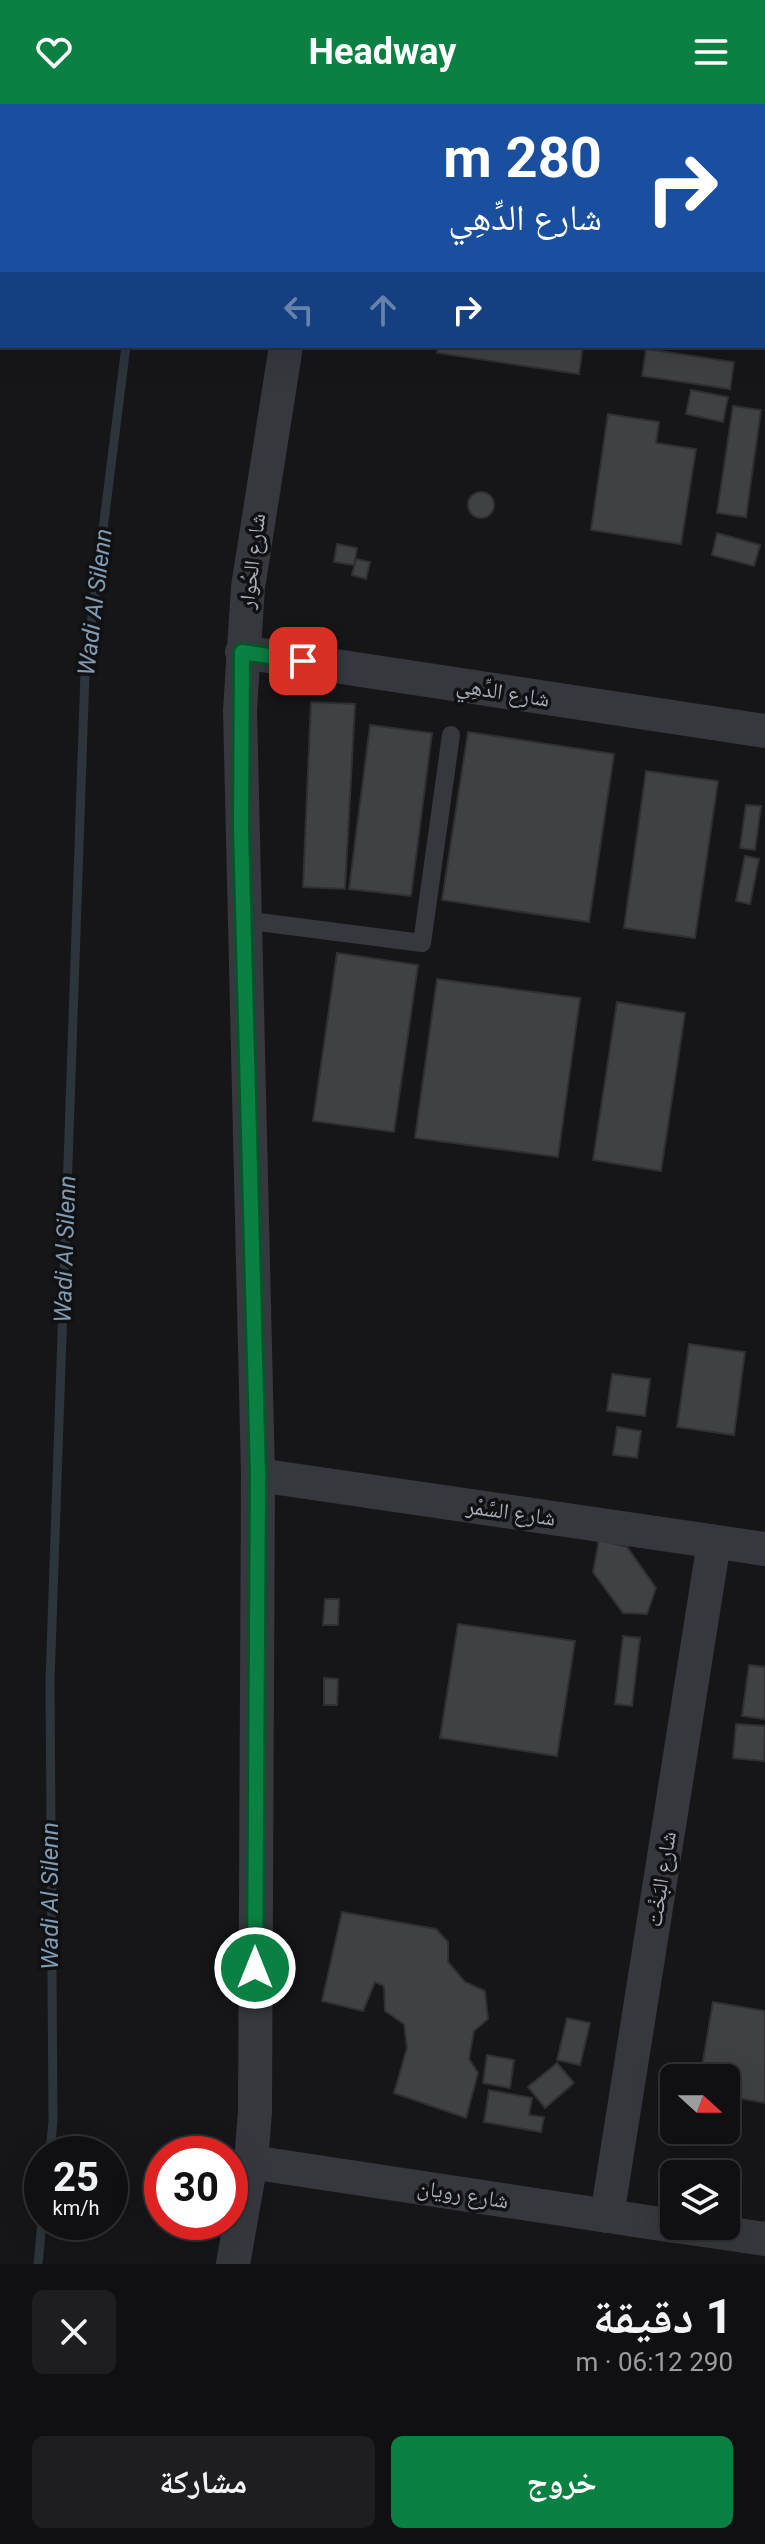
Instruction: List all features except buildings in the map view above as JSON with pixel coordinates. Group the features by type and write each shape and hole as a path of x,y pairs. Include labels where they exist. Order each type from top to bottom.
{"street":[{"name":"شارع الحُوار","path":"233,2264 251,2162 255,2111 258,1475 243,920 242,652 255,534 286,348"},
{"name":"شارع الدِّهِي","path":"242,652 765,731"},
{"name":"شارع السَّمْر","path":"258,1475 765,1549"},
{"name":"شارع البَخْت","path":"607,2216 714,1542"},
{"name":"شارع رويان","path":"251,2162 660,2224"},
{"name":"شارع رويان","path":"740,2235 765,2239"}],"lane":[{"path":"243,920 422,943 451,735"}],"waterway":[{"name":"Wadi Al Silenn","path":"52,2136 50,1681 85,673 126,348"},
{"name":"Wadi Al Silenn","path":"38,2264 40,2240"}],"route":[{"path":"255,1968 258,1475 241,829 242,652 303,661"}]}
